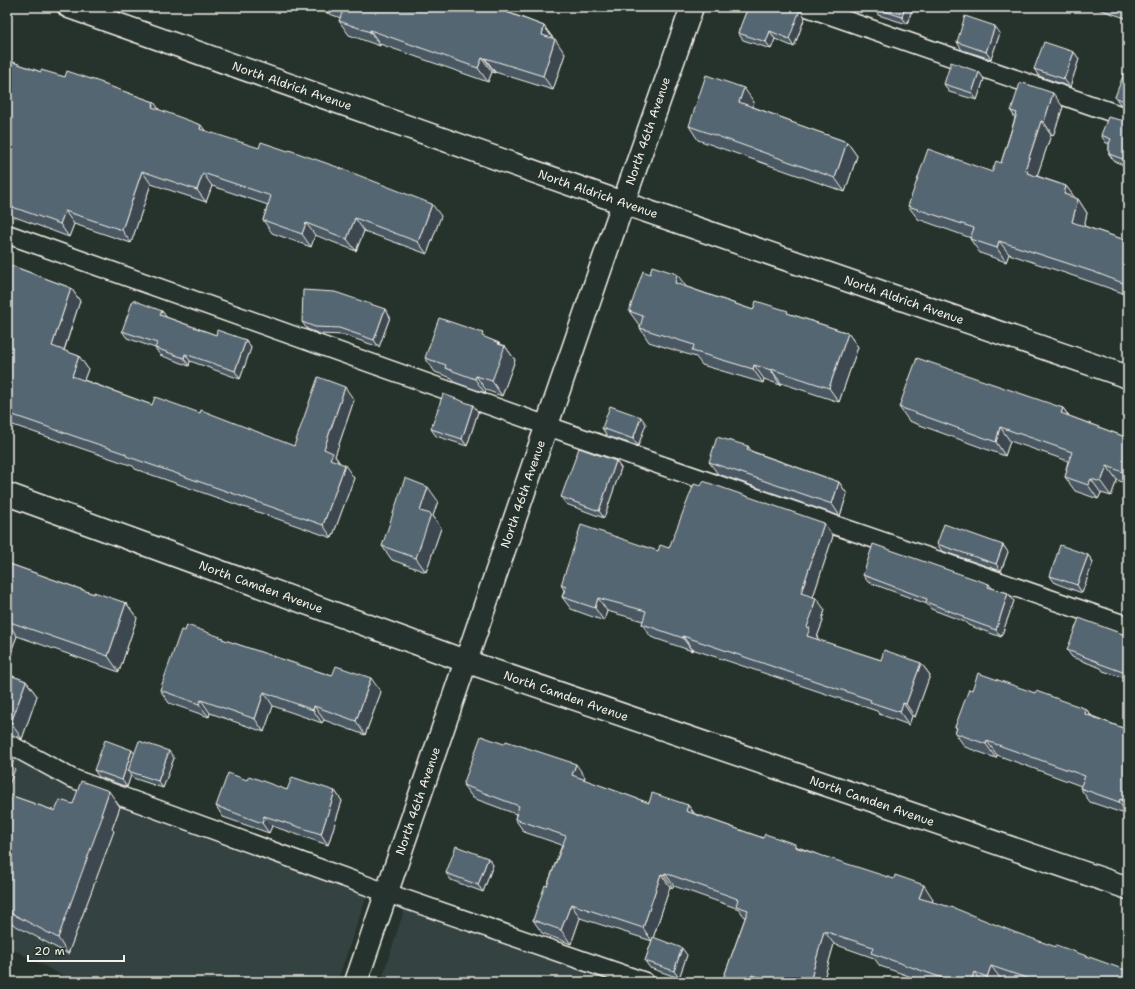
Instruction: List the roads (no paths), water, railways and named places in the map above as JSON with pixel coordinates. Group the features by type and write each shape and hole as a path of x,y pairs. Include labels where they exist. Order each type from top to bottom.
{"street":[{"name":"North Aldrich Avenue","path":"69,7 623,203 1128,377"},
{"name":"North 46th Avenue","path":"356,982 465,661 692,7"},
{"name":"North Camden Avenue","path":"7,494 465,661 1128,888"}],"lane":[{"path":"807,7 1128,118"},
{"path":"7,234 546,426 1128,626"},
{"path":"7,743 71,778 387,893 645,982"}]}
